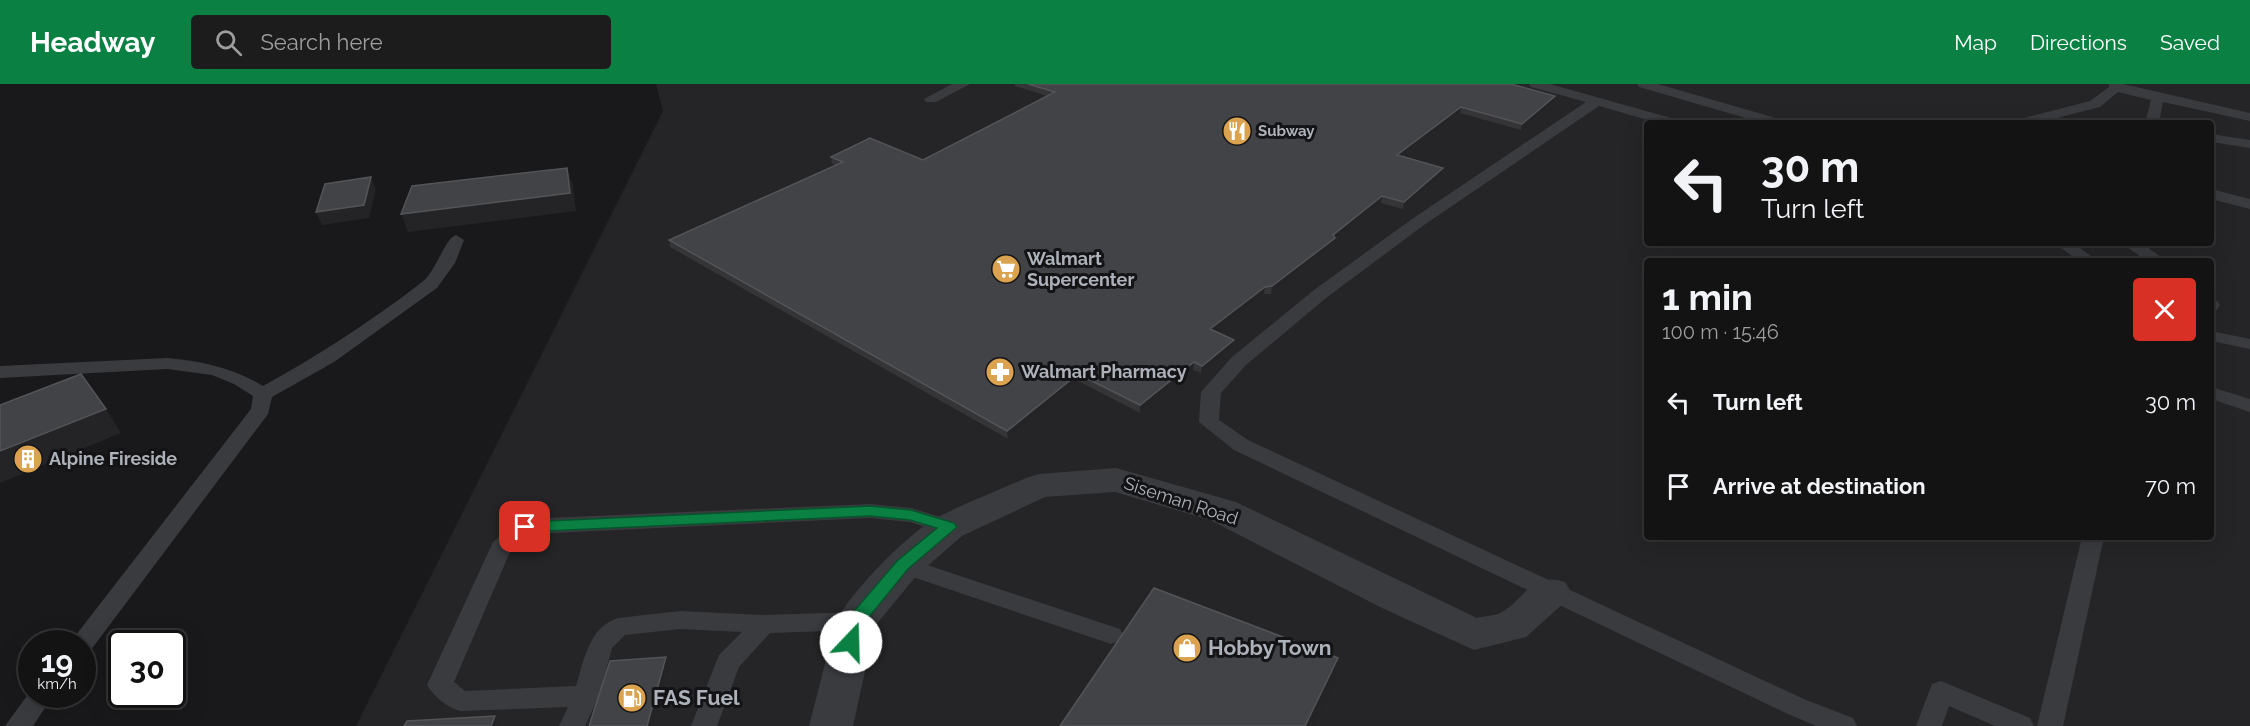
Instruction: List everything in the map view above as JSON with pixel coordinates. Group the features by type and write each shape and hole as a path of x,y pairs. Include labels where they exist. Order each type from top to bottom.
{"street":[{"name":"Siseman Road","path":"831,726 856,621 903,565 949,527 1040,486 1116,480 1223,511 1396,598 1474,634 1512,626 1551,592"}],"lane":[{"path":"931,99 963,84"},
{"path":"1536,84 1662,120"},
{"path":"1644,84 1768,120"},
{"path":"2033,120 2095,104 2116,86 2250,117"},
{"path":"2153,120 2158,97"},
{"path":"1596,102 1426,216 1325,290 1231,368 1211,392 1209,422 1241,445 1797,707 1844,726"},
{"path":"2214,138 2250,144"},
{"path":"2214,195 2250,204"},
{"path":"263,394 327,358 431,284 447,263 456,240"},
{"path":"2067,246 2085,258"},
{"path":"2134,246 2154,258"},
{"path":"2214,337 2250,344"},
{"path":"0,372 170,362 218,371 247,382 263,394"},
{"path":"92,630 261,410 263,394"},
{"path":"2214,394 2250,406"},
{"path":"586,696 460,702 440,685 501,548 525,527 870,511 911,515 949,527"},
{"path":"2054,725 2092,540"},
{"path":"903,565 1111,635"},
{"path":"572,726 586,696 601,644 618,627 680,620 764,624 856,621"},
{"path":"704,726 728,662 764,624"},
{"path":"1929,726 1941,691 2021,726"},
{"path":"18,726 32,708"}],"shaded area":[{"path":"656,84 2250,84 2250,726 356,726 663,111"}],"building":[{"name":"Walmart Supercenter","path":"1028,84 1511,84 1555,96 1522,124 1461,107 1397,155 1443,168 1404,202 1382,196 1333,235 1335,238 1210,329 1234,340 1202,366 1194,362 1140,405 1078,374 1007,431 669,240 843,162 831,157 870,138 923,160 1055,92"},
{"path":"567,168 570,193 401,214 412,186"},
{"path":"371,177 364,205 316,212 325,184"},
{"path":"81,374 106,409 0,451 0,405"},
{"name":"Hobby Town","path":"1154,588 1338,658 1305,726 1060,726"},
{"name":"FAS Fuel","path":"666,657 647,726 589,726 610,661"},
{"path":"495,716 491,726 404,726 407,721"}],"place":[{"name":"Subway","path":"1237,131"},
{"name":"Walmart Supercenter","path":"1006,269"},
{"name":"Walmart Pharmacy","path":"1000,372"},
{"name":"Alpine Fireside","path":"28,459"},
{"name":"Hobby Town","path":"1187,648"},
{"name":"FAS Fuel","path":"632,698"}],"route":[{"path":"525,527 870,511 911,515 949,527 903,565 856,621 851,642"}]}
